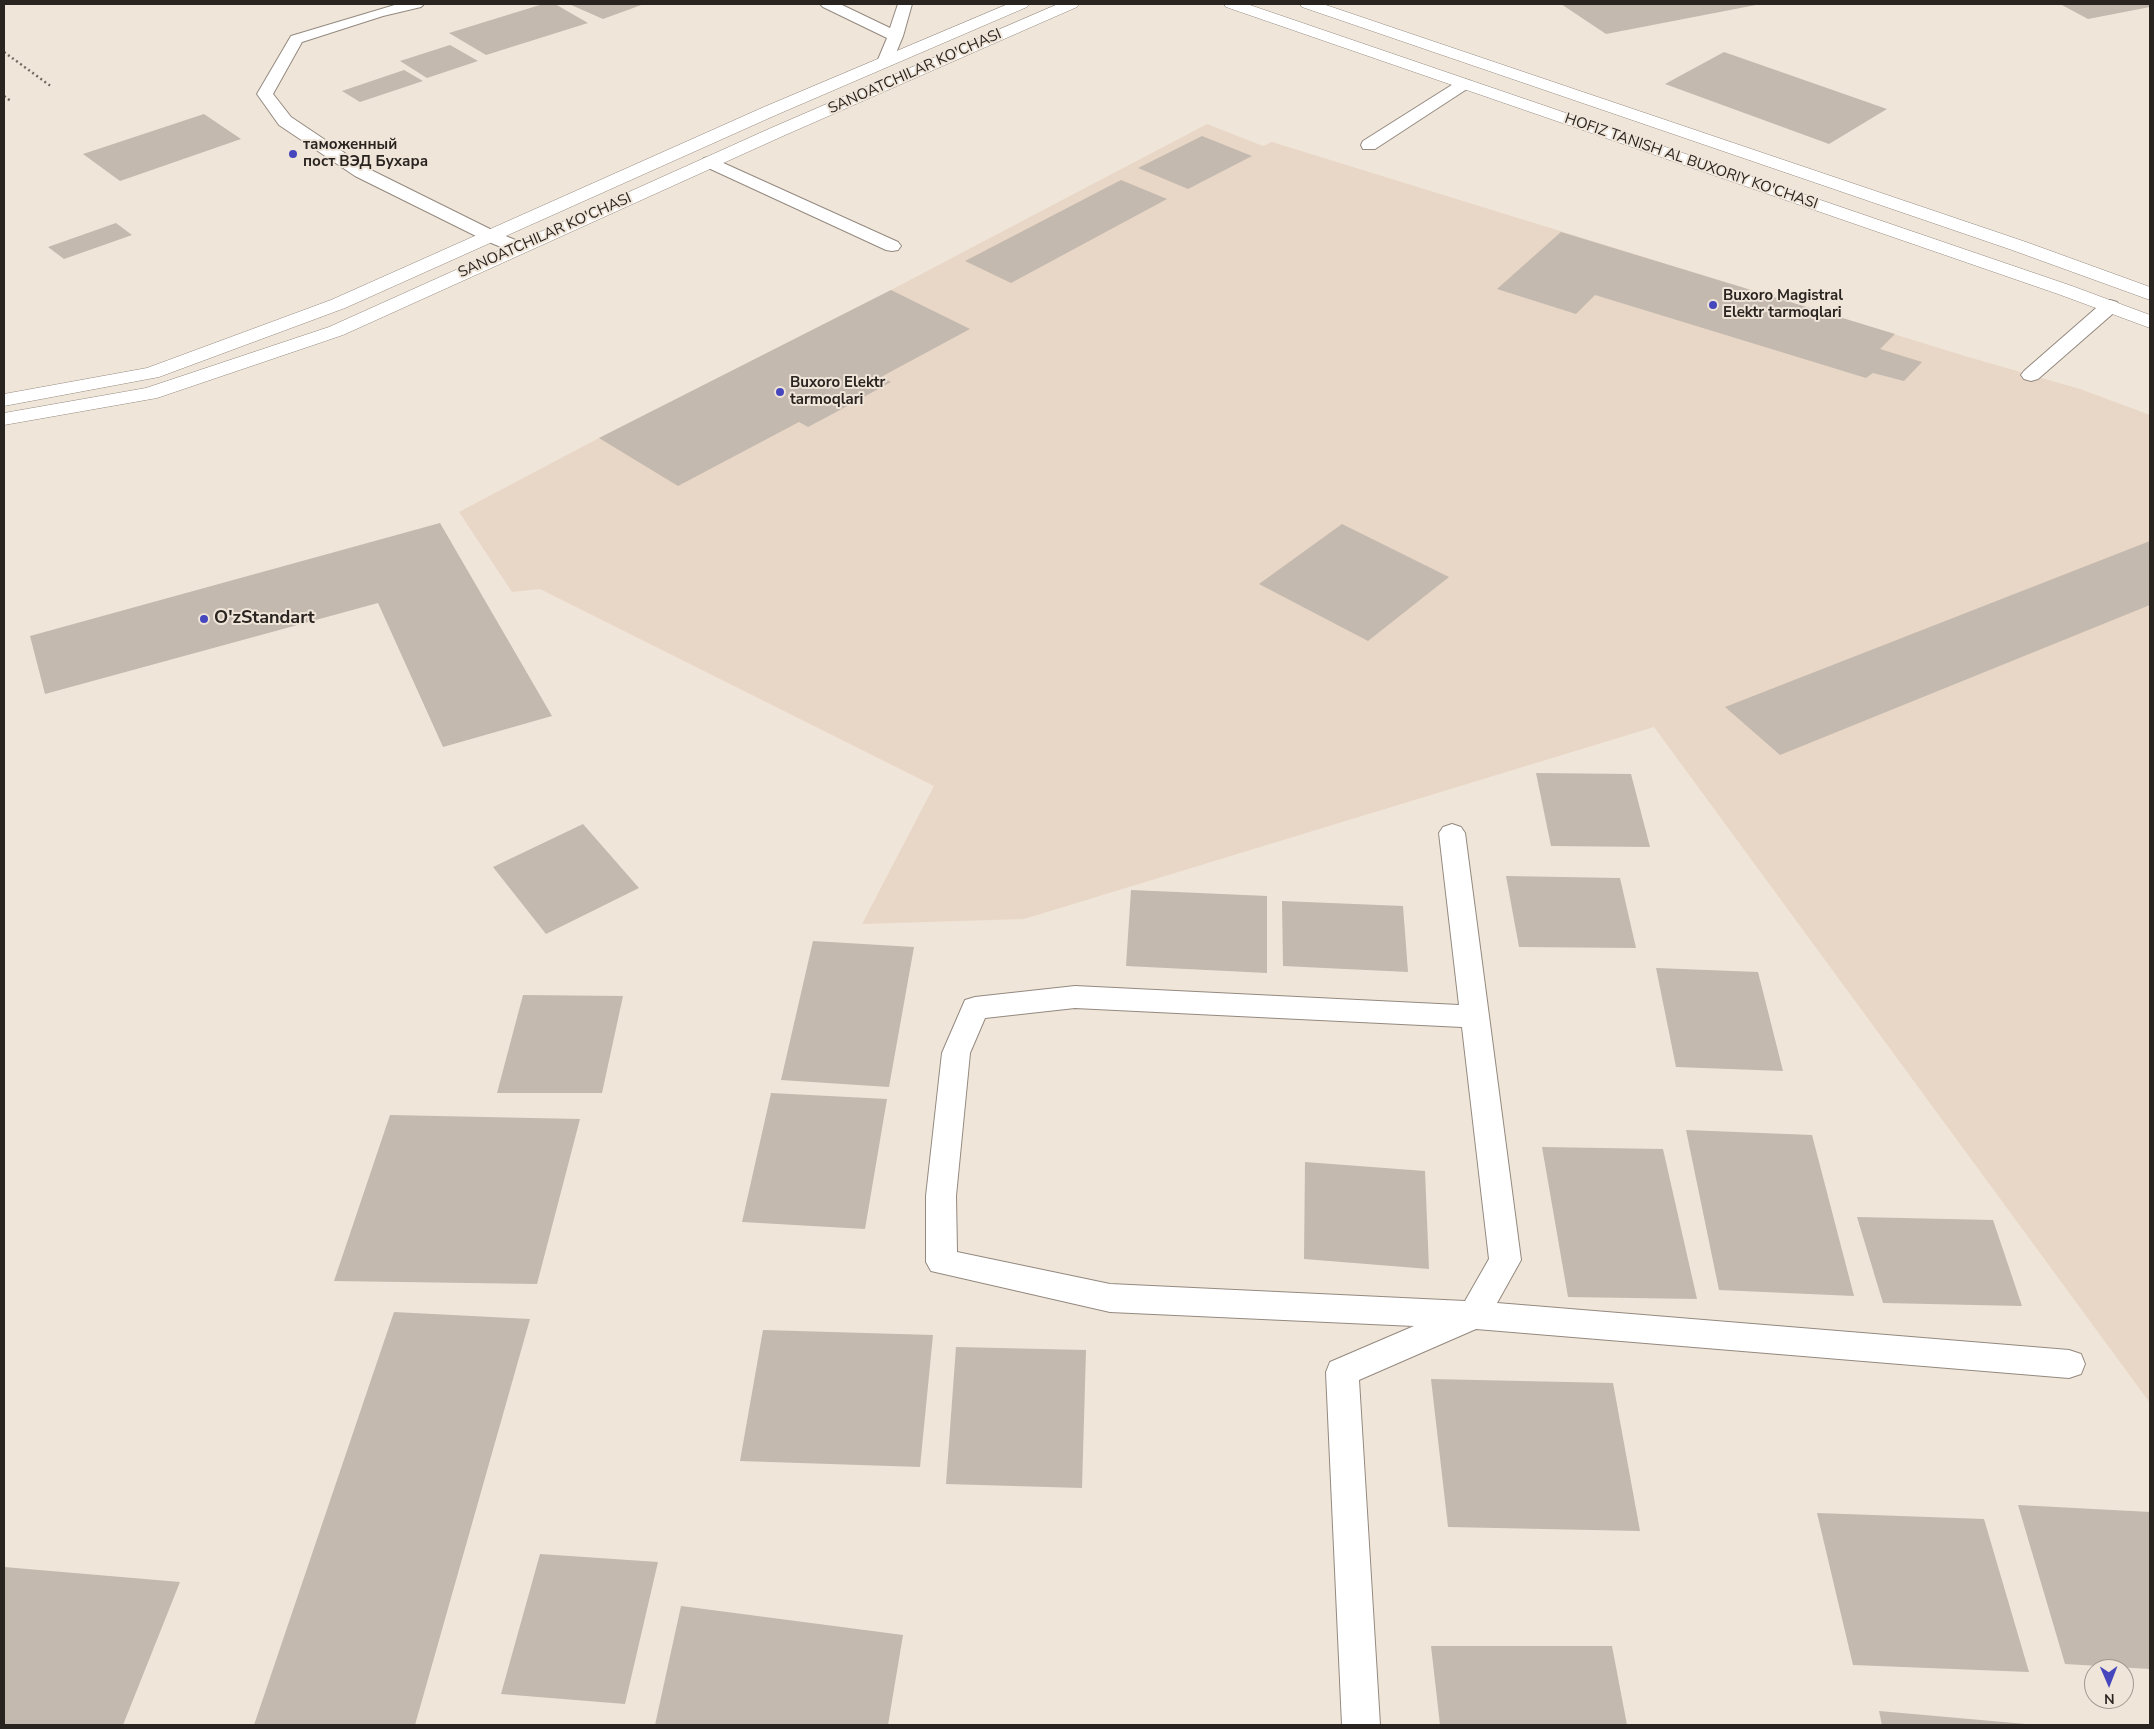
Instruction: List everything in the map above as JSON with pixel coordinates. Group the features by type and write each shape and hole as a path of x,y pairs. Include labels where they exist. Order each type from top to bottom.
{"main road":[{"name":"SANOATCHILAR KO'CHASI","path":"4,400 152,373 338,304 770,110 1021,4"},
{"name":"SANOATCHILAR KO'CHASI","path":"4,419 150,394 336,331 710,162 1071,4"},
{"name":"HOFIZ TANISH AL BUXORIY KO'CHASI","path":"1232,4 2110,306 2150,322"},
{"name":"HOFIZ TANISH AL BUXORIY KO'CHASI","path":"1308,4 2019,246 2150,294"}],"lane":[{"path":"360,4 378,13"},
{"path":"416,4 378,13 296,39 265,94 285,121 361,172 490,236 519,248"},
{"path":"828,4 895,36"},
{"path":"885,62 905,4"},
{"path":"1369,145 1464,84"},
{"path":"710,162 892,246"},
{"path":"2031,375 2110,306"},
{"path":"1362,1725 1342,1372 1474,1315 1505,1260 1452,832"},
{"path":"1475,1017 1075,997 975,1008 956,1053 941,1196 942,1262 1110,1298 1474,1315 2069,1364"}],"shaded area":[{"path":"1207,124 1263,146 1272,142 1968,357 2080,389 2150,415 2150,1403 1654,727 1024,919 862,924 934,786 540,589 512,592 459,512 599,438 891,290"}],"building":[{"path":"543,4 555,4 588,23 486,55 449,33"},
{"path":"569,4 644,4 603,19"},
{"path":"1561,4 1756,4 1756,5 1606,34"},
{"path":"2060,4 2150,4 2150,7 2088,19"},
{"path":"450,45 478,61 427,78 400,61"},
{"path":"1724,52 1887,109 1829,144 1665,84"},
{"path":"404,70 423,81 360,102 342,91"},
{"path":"204,114 241,139 120,181 83,154"},
{"path":"1202,136 1252,156 1188,189 1138,168"},
{"path":"1121,180 1167,199 1011,283 965,261"},
{"path":"116,223 132,235 64,259 48,247"},
{"name":"Buxoro Magistral Elektr tarmoqlari","path":"1561,232 1895,334 1880,349 1922,362 1904,381 1873,373 1866,378 1595,295 1576,314 1497,289"},
{"name":"Buxoro Elektr tarmoqlari","path":"891,290 970,329 881,377 891,382 840,410 808,427 799,422 678,486 599,438"},
{"name":"O'zStandart","path":"440,523 552,716 443,747 378,603 45,694 30,636"},
{"path":"1342,524 1449,577 1368,641 1259,584"},
{"path":"2150,541 2150,605 1780,755 1725,707"},
{"path":"1536,773 1631,774 1650,847 1551,846"},
{"path":"583,824 639,888 546,934 493,867"},
{"path":"1506,876 1620,878 1636,948 1519,947"},
{"path":"1131,890 1267,896 1267,973 1126,966"},
{"path":"1282,901 1403,906 1408,972 1283,966"},
{"path":"813,941 914,947 889,1087 781,1080"},
{"path":"1656,968 1758,972 1783,1071 1676,1067"},
{"path":"523,995 623,996 602,1093 497,1093"},
{"path":"771,1093 887,1099 865,1229 742,1222"},
{"path":"390,1115 580,1119 537,1284 334,1281"},
{"path":"1686,1130 1812,1135 1854,1296 1719,1290"},
{"path":"1542,1147 1663,1149 1697,1299 1568,1297"},
{"path":"1305,1162 1425,1171 1429,1269 1304,1259"},
{"path":"1857,1217 1993,1220 2022,1306 1883,1303"},
{"path":"394,1312 530,1319 415,1725 254,1725"},
{"path":"763,1330 933,1335 920,1467 740,1461"},
{"path":"956,1347 1086,1350 1082,1488 946,1484"},
{"path":"1431,1379 1613,1383 1640,1531 1448,1527"},
{"path":"2018,1505 2150,1512 2150,1669 2134,1668 2134,1659 2084,1659 2084,1665 2065,1664"},
{"path":"1817,1513 1984,1519 2029,1672 1853,1665"},
{"path":"540,1554 658,1562 625,1704 501,1694"},
{"path":"4,1567 180,1582 123,1725 4,1725"},
{"path":"681,1606 903,1635 888,1725 655,1725"},
{"path":"1431,1646 1612,1646 1627,1725 1440,1725"},
{"path":"1879,1711 2026,1724 1882,1725"}],"railway":[{"path":"4,52 52,87"},
{"path":"4,96 12,102"}],"place":[{"name":"таможенный пост ВЭД Бухара","path":"293,154"},
{"name":"Buxoro Magistral Elektr tarmoqlari","path":"1713,305"},
{"name":"Buxoro Elektr tarmoqlari","path":"780,392"},
{"name":"O'zStandart","path":"204,619"}]}
